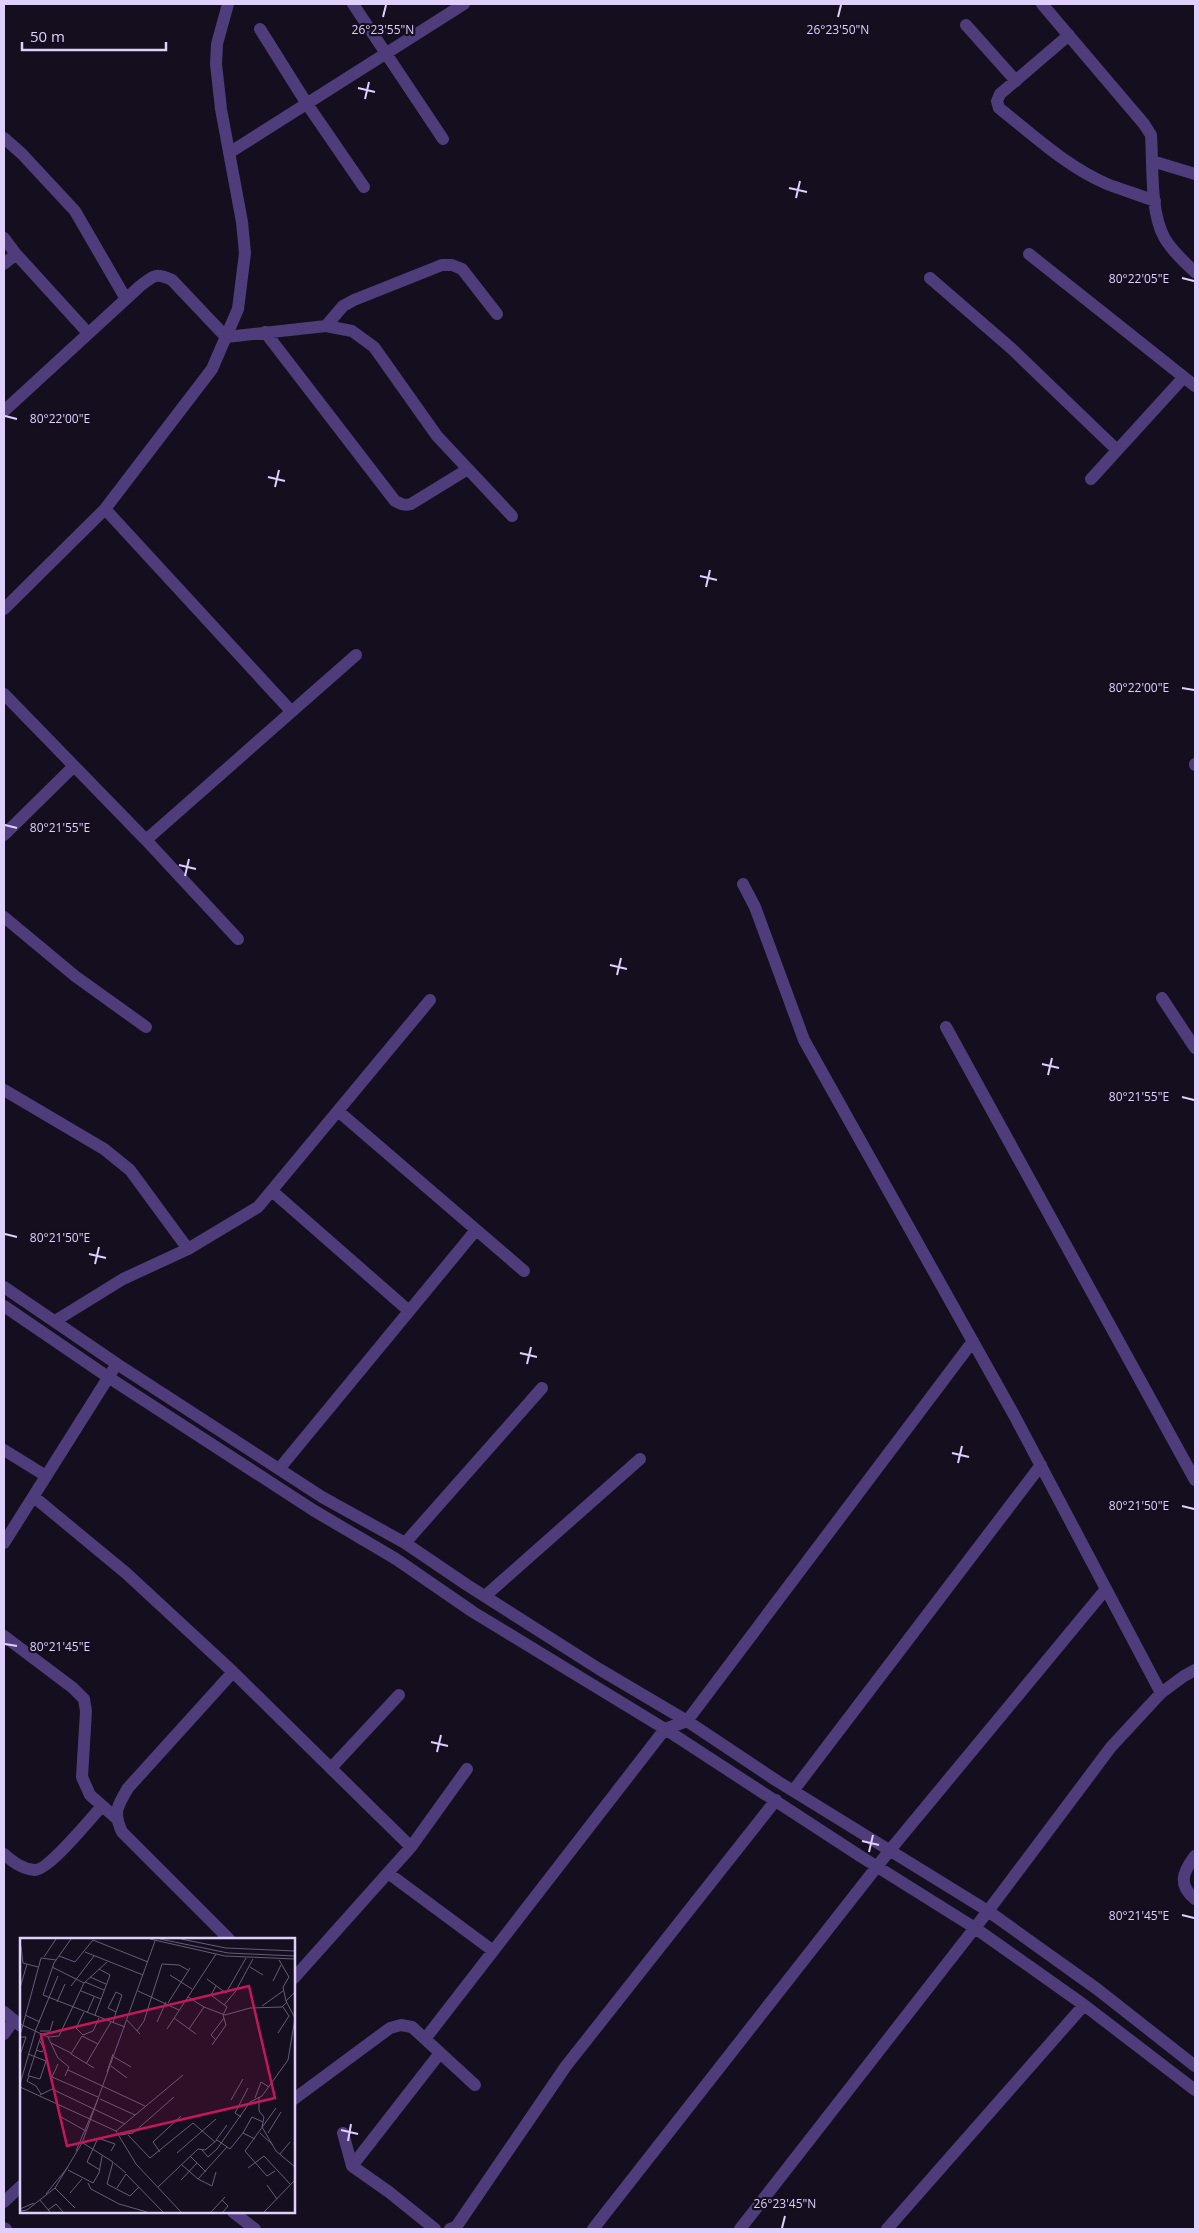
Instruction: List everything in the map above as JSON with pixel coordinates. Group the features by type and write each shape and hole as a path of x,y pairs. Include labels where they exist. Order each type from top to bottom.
{"street":[{"path":"4,608 105,509 212,369 238,309 245,253 242,222 229,153 216,64 218,44 228,4"},
{"path":"353,4 443,139"},
{"path":"229,153 464,4"},
{"path":"1042,4 1144,124 1151,136 1155,201 1164,237 1180,258 1195,272"},
{"path":"966,25 1016,81"},
{"path":"260,29 307,104 364,187"},
{"path":"1069,35 1000,94 997,102 999,108 1066,161 1106,184 1155,201"},
{"path":"4,138 22,154 74,211 126,299"},
{"path":"1152,161 1195,174"},
{"path":"4,238 16,254 88,333"},
{"path":"4,264 16,254"},
{"path":"1029,254 1195,386"},
{"path":"326,326 343,306 354,300 442,265 452,265 462,269 497,314"},
{"path":"4,411 153,275 161,275 172,280 226,337"},
{"path":"930,278 1012,349 1117,450"},
{"path":"226,337 326,326 352,331 374,347 437,436 512,516"},
{"path":"264,332 400,504 406,506 411,504 468,469"},
{"path":"1090,479 1184,377"},
{"path":"105,509 291,710"},
{"path":"146,840 291,710 356,655"},
{"path":"4,694 146,840 238,940"},
{"path":"4,835 74,766"},
{"path":"743,884 755,907 804,1040 973,1342 1161,1693"},
{"path":"4,916 75,976 146,1027"},
{"path":"1162,998 1195,1048"},
{"path":"55,1321 123,1279 188,1249 258,1208 430,1000"},
{"path":"946,1027 1195,1480"},
{"path":"4,1090 104,1149 130,1170 188,1249"},
{"path":"338,1111 524,1271"},
{"path":"272,1191 409,1311"},
{"path":"279,1468 476,1230"},
{"path":"4,1287 117,1364 322,1497 405,1543 599,1669 687,1721 793,1790 988,1911 1097,1989 1195,2066"},
{"path":"4,1306 108,1377 313,1510 396,1559 473,1612 665,1729 877,1867 975,1928 1194,2086"},
{"path":"425,2038 665,1729 687,1721 973,1342"},
{"path":"4,1544 117,1364"},
{"path":"405,1543 542,1388"},
{"path":"4,1450 46,1476"},
{"path":"486,1596 640,1459"},
{"path":"793,1790 1040,1465"},
{"path":"34,1496 126,1573 233,1672 411,1847"},
{"path":"593,2229 890,1850 1106,1589"},
{"path":"4,1636 73,1688 84,1699 86,1711 82,1777 90,1795 116,1818 122,1832 228,1938"},
{"path":"740,2229 975,1928 1111,1747 1161,1693 1195,1670"},
{"path":"116,1818 119,1803 128,1788 233,1672"},
{"path":"331,1768 400,1695"},
{"path":"295,1977 411,1847 467,1770"},
{"path":"450,2229 456,2227 566,2066 776,1800"},
{"path":"4,1854 19,1866 36,1870 49,1864 102,1806"},
{"path":"1195,1856 1186,1870 1183,1883 1187,1893 1195,1899"},
{"path":"388,1873 492,1950"},
{"path":"888,2229 1084,2005"},
{"path":"4,2034 13,2019"},
{"path":"295,2099 390,2028 401,2025 412,2027 475,2085"},
{"path":"352,2166 440,2053"},
{"path":"343,2133 352,2166 389,2192 435,2229"},
{"path":"4,2202 20,2187"},
{"path":"234,2213 255,2229"}]}
